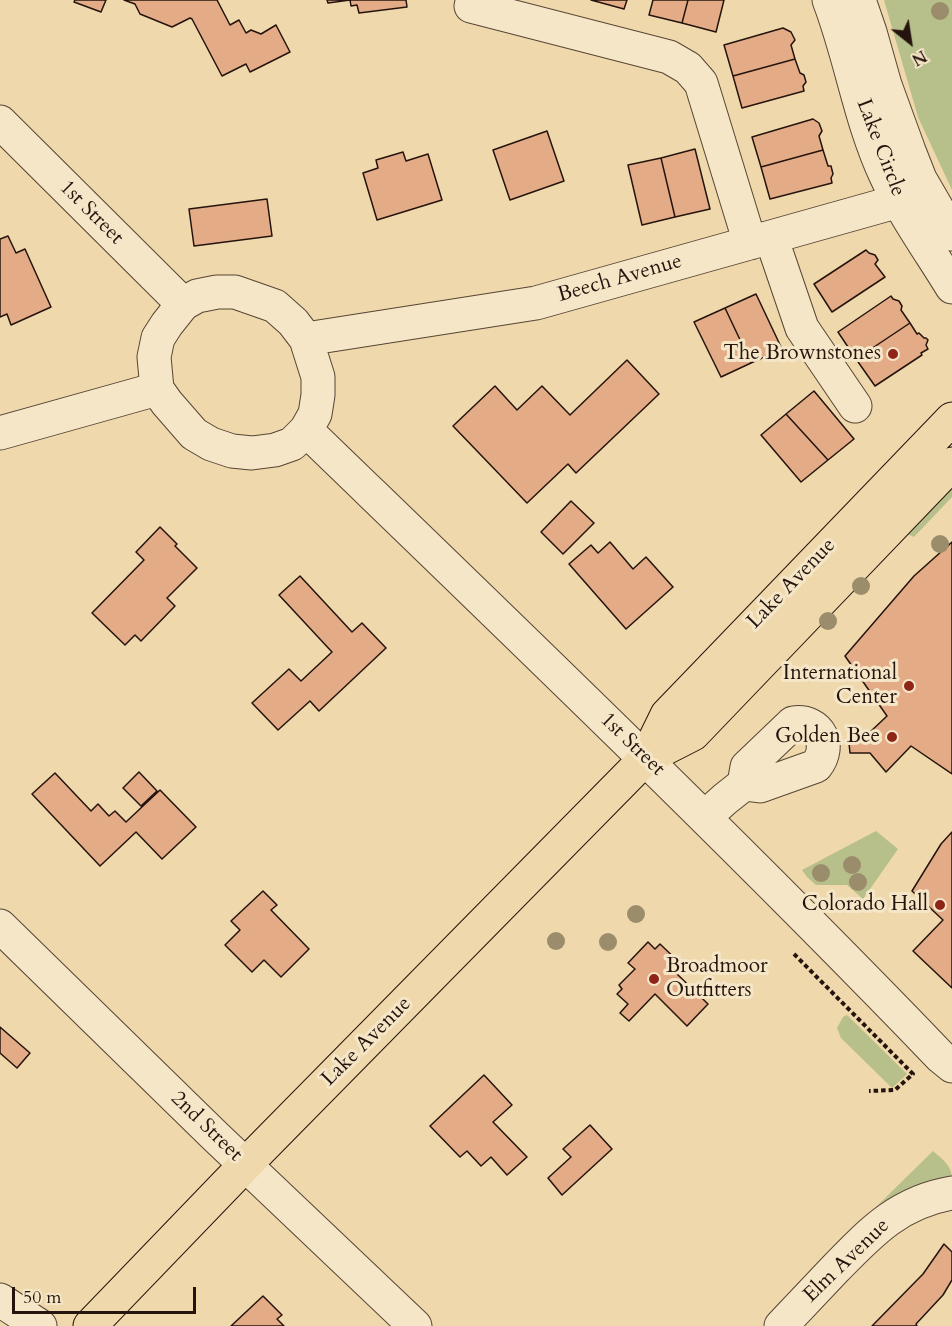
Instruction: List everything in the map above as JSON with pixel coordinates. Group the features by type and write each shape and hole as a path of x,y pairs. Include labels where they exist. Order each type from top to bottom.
{"main road":[{"name":"Lake Avenue","path":"646,758 666,715 952,419"},
{"name":"Lake Avenue","path":"90,1326 246,1164 646,758 693,734 952,464"}],"street":[{"name":"Lake Circle","path":"829,0 885,175 913,196 952,234"},
{"name":"Lake Circle","path":"859,0 885,85 920,179 913,196 952,287"},
{"path":"471,6 669,57 688,68 701,83 760,240 802,328 855,406"},
{"name":"1st Street","path":"0,122 183,304"},
{"name":"Beech Avenue","path":"306,339 536,303 913,196"},
{"path":"217,292 236,292 275,306 293,322 306,339 318,377 315,414 306,430 292,444 275,450 252,453 232,451 211,444 194,434 157,388 154,357 158,338 183,304 197,296 217,292"},
{"path":"0,433 157,388"},
{"name":"1st Street","path":"306,430 646,758 952,1066"},
{"path":"705,818 744,784"},
{"name":"2nd Street","path":"0,926 215,1136 415,1326"},
{"name":"Elm Avenue","path":"781,1326 864,1239 884,1222 910,1205 952,1193"},
{"path":"0,1300 40,1326"}],"path":[{"path":"794,954 913,1074 896,1090 869,1091"}],"green space":[{"path":"884,0 952,0 952,190 918,117"},
{"path":"952,485 952,497 914,537 905,533"},
{"path":"876,831 898,849 863,899 847,885 816,885 802,870"},
{"path":"847,1015 907,1074 892,1088 841,1038 837,1028 843,1017"},
{"path":"933,1151 948,1166 952,1177 876,1207"}],"building":[{"path":"75,0 106,0 101,12 74,2"},
{"path":"124,0 217,0 230,25 239,20 246,33 251,30 261,34 276,25 290,52 250,72 246,64 222,76 192,19 172,27 140,14 135,4"},
{"path":"327,0 350,0 328,3"},
{"path":"350,0 406,0 407,7 359,13 357,5 351,6"},
{"path":"591,0 627,0 624,9"},
{"path":"653,0 688,0 682,23 649,15"},
{"path":"688,0 724,0 716,32 682,23"},
{"path":"783,28 791,32 795,40 791,45 795,59 733,76 724,45"},
{"path":"795,59 806,82 803,86 804,91 742,108 733,76"},
{"path":"813,119 819,123 822,131 819,136 823,150 761,167 752,137"},
{"path":"547,131 564,181 510,200 493,150"},
{"path":"695,149 710,209 675,217 661,158"},
{"path":"823,150 828,166 831,166 832,183 770,199 761,167"},
{"path":"403,152 406,161 428,154 442,200 377,220 363,173 378,168 376,160"},
{"path":"661,158 675,217 642,225 628,165"},
{"path":"267,199 272,236 194,246 189,209"},
{"path":"8,236 16,253 25,249 51,307 11,325 7,314 0,317 0,239"},
{"name":"The Brownstones","path":"866,250 875,255 878,260 875,264 885,277 832,312 814,284"},
{"path":"756,294 782,349 751,363 725,308"},
{"path":"891,296 899,301 902,306 901,310 910,323 856,359 838,332"},
{"path":"725,308 751,363 721,377 694,322"},
{"name":"The Brownstones","path":"910,323 917,334 919,333 928,340 926,345 928,349 875,386 856,359"},
{"path":"627,360 659,394 576,473 568,464 527,503 453,426 495,386 517,410 542,386 570,415"},
{"path":"814,391 854,439 828,460 786,414"},
{"path":"786,414 828,460 801,482 761,435"},
{"path":"571,501 594,523 563,554 541,532"},
{"path":"160,527 197,568 167,598 175,606 141,641 135,635 125,645 92,613 144,560 136,552"},
{"path":"610,542 633,569 646,557 673,587 626,629 569,564 591,545 598,553"},
{"name":"International Center","path":"952,542 952,774 911,746 886,772 870,753 850,753 848,733 869,733 887,716 845,656 914,576"},
{"path":"300,576 352,632 362,623 386,648 319,711 310,701 278,730 252,703 289,669 301,681 332,652 279,595"},
{"path":"139,772 157,791 141,806 123,788"},
{"path":"55,773 91,811 98,804 109,816 115,811 126,822 160,790 196,827 162,859 136,832 100,866 32,794"},
{"name":"Colorado Hall","path":"952,832 952,988 913,951 943,920 912,891 941,844"},
{"path":"263,891 277,905 271,910 309,949 281,977 264,960 252,972 225,945 240,930 231,921"},
{"name":"Broadmoor Outfitters","path":"648,942 655,949 660,944 683,966 676,973 708,1004 687,1026 655,994 629,1021 620,1013 628,1004 617,994 622,989 619,985 635,969 628,963"},
{"path":"0,1027 30,1053 17,1068 0,1053"},
{"path":"484,1075 512,1105 493,1122 527,1157 507,1175 491,1157 481,1166 467,1151 460,1157 430,1126"},
{"path":"590,1125 612,1149 562,1195 548,1178 571,1157 563,1149"},
{"path":"944,1244 952,1252 952,1280 943,1295 916,1324 917,1326 872,1326 923,1274"},
{"path":"263,1296 282,1315 277,1319 284,1326 231,1326"}],"place":[{"name":"The Brownstones","path":"893,354"},
{"name":"International Center","path":"909,686"},
{"name":"Golden Bee","path":"892,737"},
{"name":"Colorado Hall","path":"940,905"},
{"name":"Broadmoor Outfitters","path":"654,979"}]}
